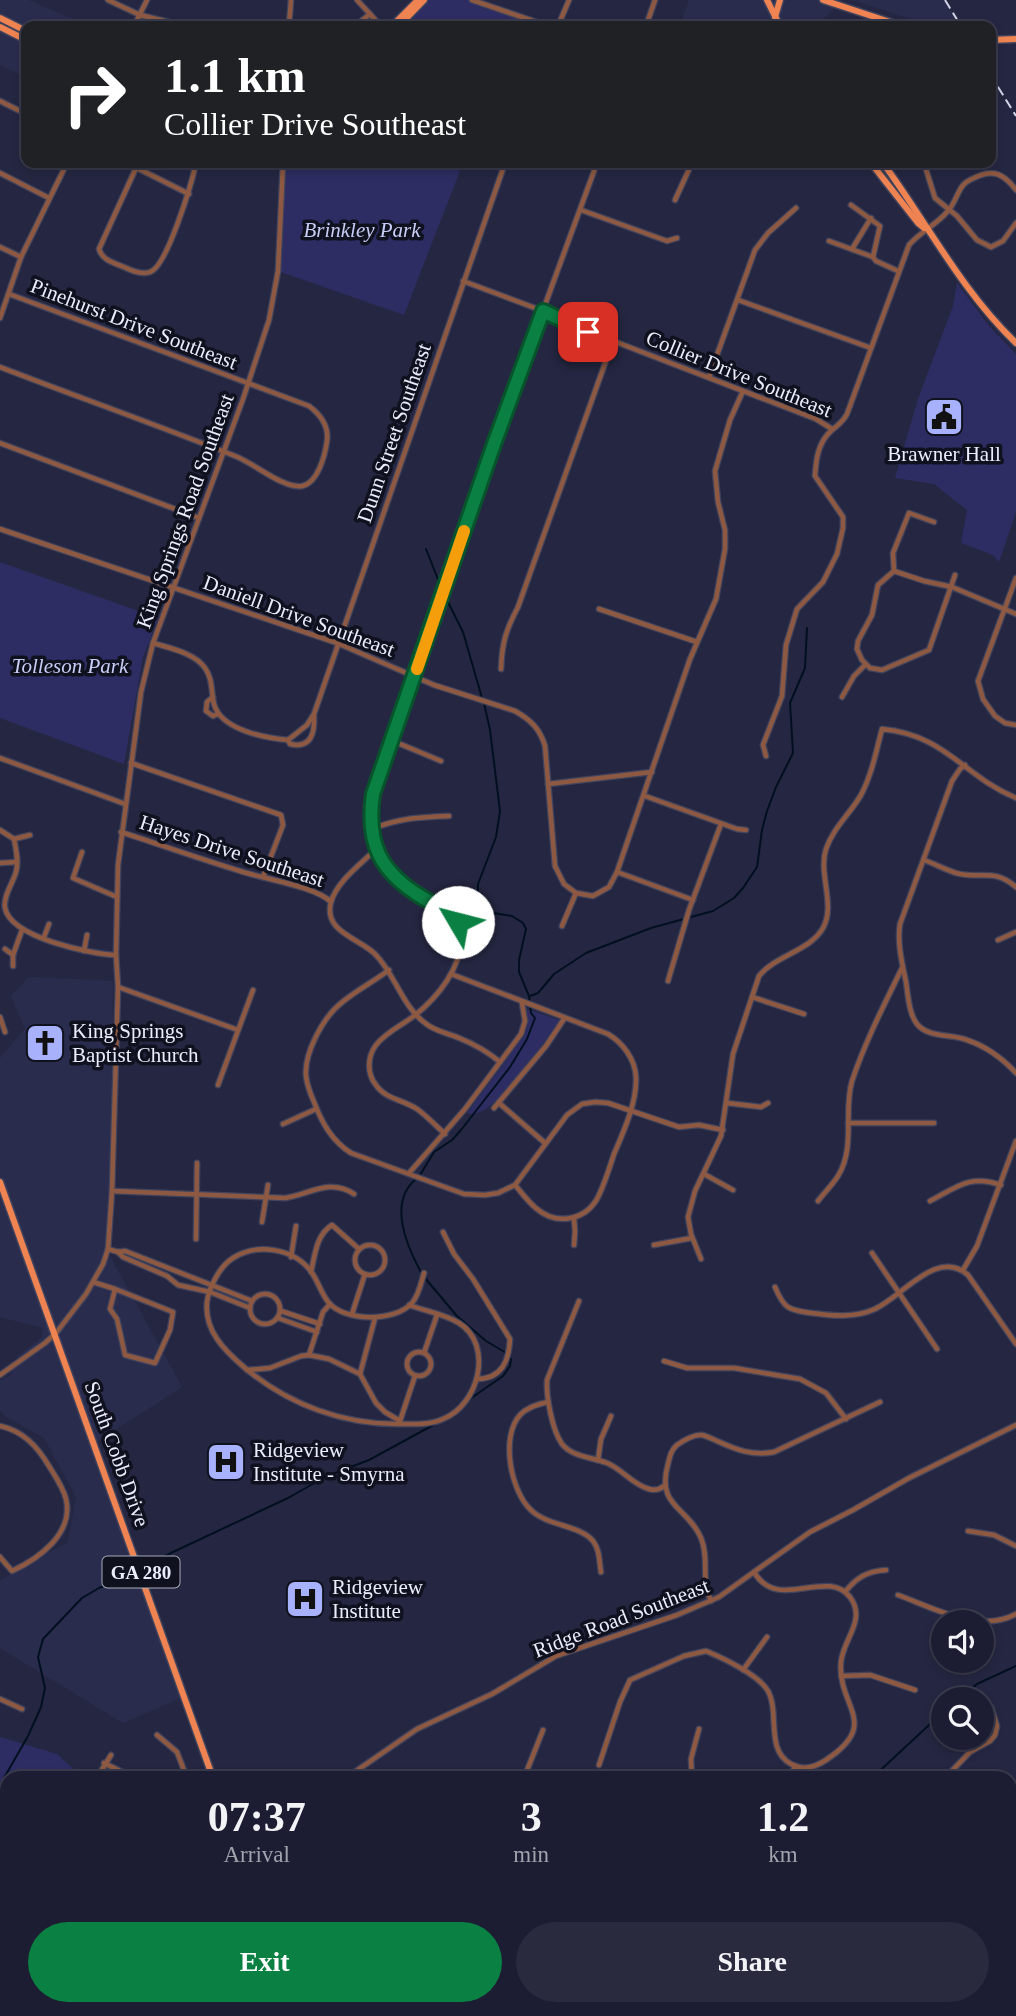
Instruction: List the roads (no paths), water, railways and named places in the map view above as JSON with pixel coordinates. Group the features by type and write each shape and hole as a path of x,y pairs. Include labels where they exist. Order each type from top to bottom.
{"main road":[{"path":"397,21 418,0"},
{"path":"404,21 424,0"},
{"path":"767,0 777,21"},
{"path":"775,17 780,0"},
{"path":"823,0 887,21"},
{"path":"0,18 21,28"},
{"path":"0,27 21,38"},
{"path":"996,40 1016,39"},
{"path":"875,168 918,223 926,229"},
{"path":"886,168 926,229 980,302 1016,343"},
{"name":"South Cobb Drive","path":"0,1182 211,1771"}],"street":[{"path":"108,0 140,15 165,21"},
{"path":"137,21 147,0"},
{"path":"289,21 290,0"},
{"path":"357,0 376,21"},
{"path":"472,0 533,21"},
{"path":"560,21 569,0"},
{"path":"648,21 655,0"},
{"path":"361,21 370,14"},
{"path":"0,101 21,112"},
{"path":"0,318 21,257 64,168"},
{"path":"189,194 136,168 99,245 99,253 106,259 142,273 156,269 189,194 195,168"},
{"name":"King Springs Road Southeast","path":"0,1375 56,1333 93,1282 108,1249 118,987 117,897 121,832 140,698 153,643 269,320 277,281 283,168"},
{"name":"Dunn Street Southeast","path":"288,740 307,725 314,714 503,168"},
{"path":"445,1134 415,1107 382,1092 370,1074 369,1062 376,1045 438,993 451,974 461,944 458,922 450,911 402,884 385,866 376,849 372,829 370,816 373,794 490,456 595,168"},
{"path":"675,200 690,168"},
{"path":"925,168 934,198 965,225 977,240 991,247 1003,241 1016,223"},
{"path":"0,173 49,198"},
{"name":"Collier Drive Southeast","path":"463,281 816,419 832,430 841,424 848,414 909,245 949,210 965,184 986,173 1004,176 1016,190"},
{"path":"851,205 880,226 873,257"},
{"path":"709,377 755,250 768,233 796,208"},
{"path":"581,210 667,241 677,238"},
{"path":"852,249 871,218"},
{"path":"829,241 873,257 898,271"},
{"path":"0,247 21,257"},
{"name":"Pinehurst Drive Southeast","path":"9,294 309,406 323,419 327,438 318,469 309,484 292,486 249,461 223,451"},
{"path":"738,300 871,348"},
{"path":"501,669 501,646 505,632 518,607 613,341"},
{"path":"0,367 223,451"},
{"path":"562,926 576,893 593,896 602,892 609,887 617,872 697,642 716,599 725,549 725,530 718,502 715,471 730,420 743,391"},
{"path":"766,756 763,745 782,696 786,645 797,609 823,582 836,554 843,528 843,517 815,476 820,447 832,430"},
{"path":"0,443 199,518"},
{"path":"894,571 893,553 909,513 934,522"},
{"name":"Daniell Drive Southeast","path":"0,529 337,643 434,685 515,711 527,718 542,736 547,757 555,866 564,884 576,893"},
{"path":"894,571 952,587 1016,614"},
{"path":"894,571 878,584 872,615 858,640 859,655 865,665 876,670 889,669 929,650 955,575"},
{"path":"1012,727 999,720 988,708 980,693 978,681 1016,578"},
{"path":"599,610 697,642"},
{"path":"153,643 198,660 209,676 218,714 213,716 206,711 207,702 213,697"},
{"path":"842,697 854,676 865,665"},
{"name":"Dunn Street Southeast","path":"218,714 231,725 288,740 290,744 298,746 308,742 313,736 314,714"},
{"path":"701,1259 692,1238 688,1217 695,1191 723,1130 733,1054 752,997 765,969 811,941 824,926 827,917 823,870 826,848 865,786 883,729 921,737 938,745 984,781 1016,798"},
{"path":"393,741 441,761"},
{"path":"0,758 125,804"},
{"path":"131,763 281,815 283,825 263,877"},
{"path":"965,765 953,781 898,936 902,967 918,1025 932,1033 972,1041 997,1056 1016,1073"},
{"path":"548,784 652,772"},
{"path":"645,796 721,824 746,830"},
{"path":"372,829 393,821 420,816 449,816"},
{"path":"667,981 721,824"},
{"path":"2,831 14,839 30,835"},
{"name":"Hayes Drive Southeast","path":"121,832 325,896 331,902"},
{"path":"14,839 17,870 3,909 12,921 22,930 84,951 116,955"},
{"path":"376,849 343,882 331,902 331,917 341,932 368,948 389,970 415,1015 428,1026 466,1041 500,1062"},
{"path":"82,852 73,878 117,897"},
{"path":"924,860 958,874 985,874 1006,879 1016,887"},
{"path":"0,863 17,862"},
{"path":"617,872 694,900"},
{"path":"44,937 49,924"},
{"path":"13,965 13,955 22,930"},
{"path":"998,940 1016,932"},
{"path":"84,951 88,935"},
{"path":"5,949 13,955"},
{"path":"818,1201 839,1175 844,1163 848,1146 848,1101 852,1082 874,1026 902,967"},
{"path":"389,970 338,1005 323,1026 307,1060 306,1073 316,1109 339,1146 370,1161 410,1172 428,1182 472,1195 498,1193 516,1185 567,1115 582,1104 601,1102 679,1128 699,1125 723,1130"},
{"path":"451,974 608,1034 624,1047 632,1062 636,1077 629,1110 597,1199 589,1209 574,1219 555,1218 543,1214 516,1185"},
{"path":"118,987 238,1030"},
{"path":"218,1085 253,989"},
{"path":"752,997 804,1014"},
{"path":"410,1172 445,1134 523,1030 525,1021 522,1003"},
{"path":"0,1017 3,1031"},
{"path":"494,1108 546,1046 564,1019"},
{"path":"727,1103 761,1107 768,1102"},
{"path":"499,1103 545,1143"},
{"path":"283,1124 316,1109"},
{"path":"848,1123 934,1123"},
{"path":"963,1270 977,1246 1016,1142"},
{"path":"196,1239 197,1163"},
{"path":"704,1174 733,1191"},
{"path":"930,1201 976,1179 986,1179 1001,1185"},
{"path":"262,1222 268,1185"},
{"path":"112,1191 285,1198 302,1196 321,1186 331,1185 347,1189 354,1194"},
{"path":"574,1219 574,1245"},
{"path":"312,1272 318,1242 324,1230 332,1225 359,1249"},
{"path":"291,1257 296,1226"},
{"path":"443,1232 454,1254 473,1279 510,1339 502,1369 491,1379 478,1379"},
{"path":"654,1245 692,1238"},
{"path":"359,1249 373,1245 381,1250 385,1258 380,1271 365,1274"},
{"path":"108,1249 125,1251 178,1285 210,1292 250,1308"},
{"path":"409,1305 460,1323 468,1331 477,1350 478,1379 468,1401 451,1416 430,1423 360,1422 307,1407 273,1390 225,1351 208,1318 207,1302 222,1269 231,1259 246,1251 272,1249 291,1257 312,1272 330,1304 352,1314 375,1318 409,1305 417,1295 424,1273"},
{"path":"359,1249 355,1263 365,1274"},
{"path":"872,1253 937,1349"},
{"path":"150,1265 213,1285 252,1301"},
{"path":"775,1287 785,1306 793,1311 855,1315 876,1308 940,1266 951,1265 963,1270 1016,1344"},
{"path":"352,1314 365,1274"},
{"path":"93,1282 115,1289 173,1312 170,1330 155,1363 125,1355 117,1320 110,1309 115,1289"},
{"path":"262,1294 274,1296 281,1305 278,1318 263,1324 254,1318 250,1308 252,1301 262,1294"},
{"path":"579,1301 547,1380 548,1402 560,1442 568,1450 621,1469 650,1490 658,1490 664,1486"},
{"path":"309,1355 323,1312 330,1304"},
{"path":"281,1311 320,1324"},
{"path":"424,1353 438,1315"},
{"path":"278,1318 317,1332"},
{"path":"360,1374 375,1318"},
{"path":"414,1353 424,1353 431,1360 431,1370 424,1376 415,1376 408,1370 407,1360 414,1353"},
{"path":"247,1370 270,1368 309,1355 339,1363 360,1374 376,1403 400,1422"},
{"path":"664,1361 687,1368 734,1368 800,1379 826,1393 846,1419"},
{"path":"400,1422 415,1376"},
{"path":"548,1402 528,1408 520,1414 512,1428 510,1443 514,1483 523,1501 542,1519 584,1535 594,1542 601,1572"},
{"path":"710,1601 704,1584 701,1539 694,1525 673,1503 664,1486 674,1447 693,1436 702,1435 742,1452 774,1452 880,1402"},
{"path":"598,1460 601,1440 611,1416"},
{"name":"Ridge Road Southeast","path":"356,1771 417,1729 492,1694 555,1656 677,1615 710,1601 810,1532 919,1473 1016,1425"},
{"path":"0,1426 16,1432 38,1449 62,1488 67,1506 62,1528 43,1553 12,1571 0,1557"},
{"path":"968,1531 994,1535 1016,1546"},
{"path":"845,1592 858,1578 886,1570"},
{"path":"599,1765 630,1680 684,1656 706,1651 757,1679 769,1693 778,1751 788,1763 807,1768 819,1765 849,1741 854,1723 842,1675 842,1658 857,1615 853,1603 845,1592 831,1587 776,1590 764,1585 754,1572"},
{"path":"898,1595 979,1622 994,1623 1016,1614"},
{"path":"743,1670 767,1637"},
{"path":"842,1675 870,1675 915,1690"},
{"path":"0,1699 22,1709"},
{"path":"994,1716 997,1726 994,1736"},
{"path":"692,1771 691,1759 698,1729"},
{"path":"527,1771 543,1730"},
{"path":"157,1735 177,1752 184,1771"},
{"path":"951,1771 974,1750"},
{"path":"101,1771 111,1755"},
{"path":"104,1763 120,1771"},
{"path":"793,1771 795,1766"}],"waterway":[{"path":"426,549 463,632 482,698"},
{"path":"530,996 538,993 554,974 586,953 651,928 713,911 734,898 743,888 757,867 767,811 793,753 790,703 805,668 807,628"},
{"path":"420,1175 434,1152 461,1130 510,1067 527,1039 535,1018 531,1013 529,996 519,972 526,929 523,923 512,916 488,912 482,908 478,897 478,884 496,837 500,811 484,703"},
{"path":"416,1179 407,1189 401,1212 406,1238 422,1274"},
{"path":"425,1278 457,1316 511,1359 503,1376 467,1401"},
{"path":"141,1569 288,1498 327,1476 369,1460 437,1423"},
{"path":"8,1771 41,1707 45,1688 38,1657 43,1639 82,1598 136,1572"},
{"path":"974,1687 1016,1666"},
{"path":"880,1771 931,1723"}],"railway":[{"path":"945,0 958,21"},
{"path":"996,84 1016,116"}],"place":[{"name":"Brawner Hall","path":"944,417"},
{"name":"King Springs Baptist Church","path":"45,1043"},
{"name":"Ridgeview Institute - Smyrna","path":"226,1462"},
{"name":"Ridgeview Institute","path":"305,1599"}],"park label":[{"name":"Brinkley Park","path":"362,230"},
{"name":"Tolleson Park","path":"70,666"}]}
